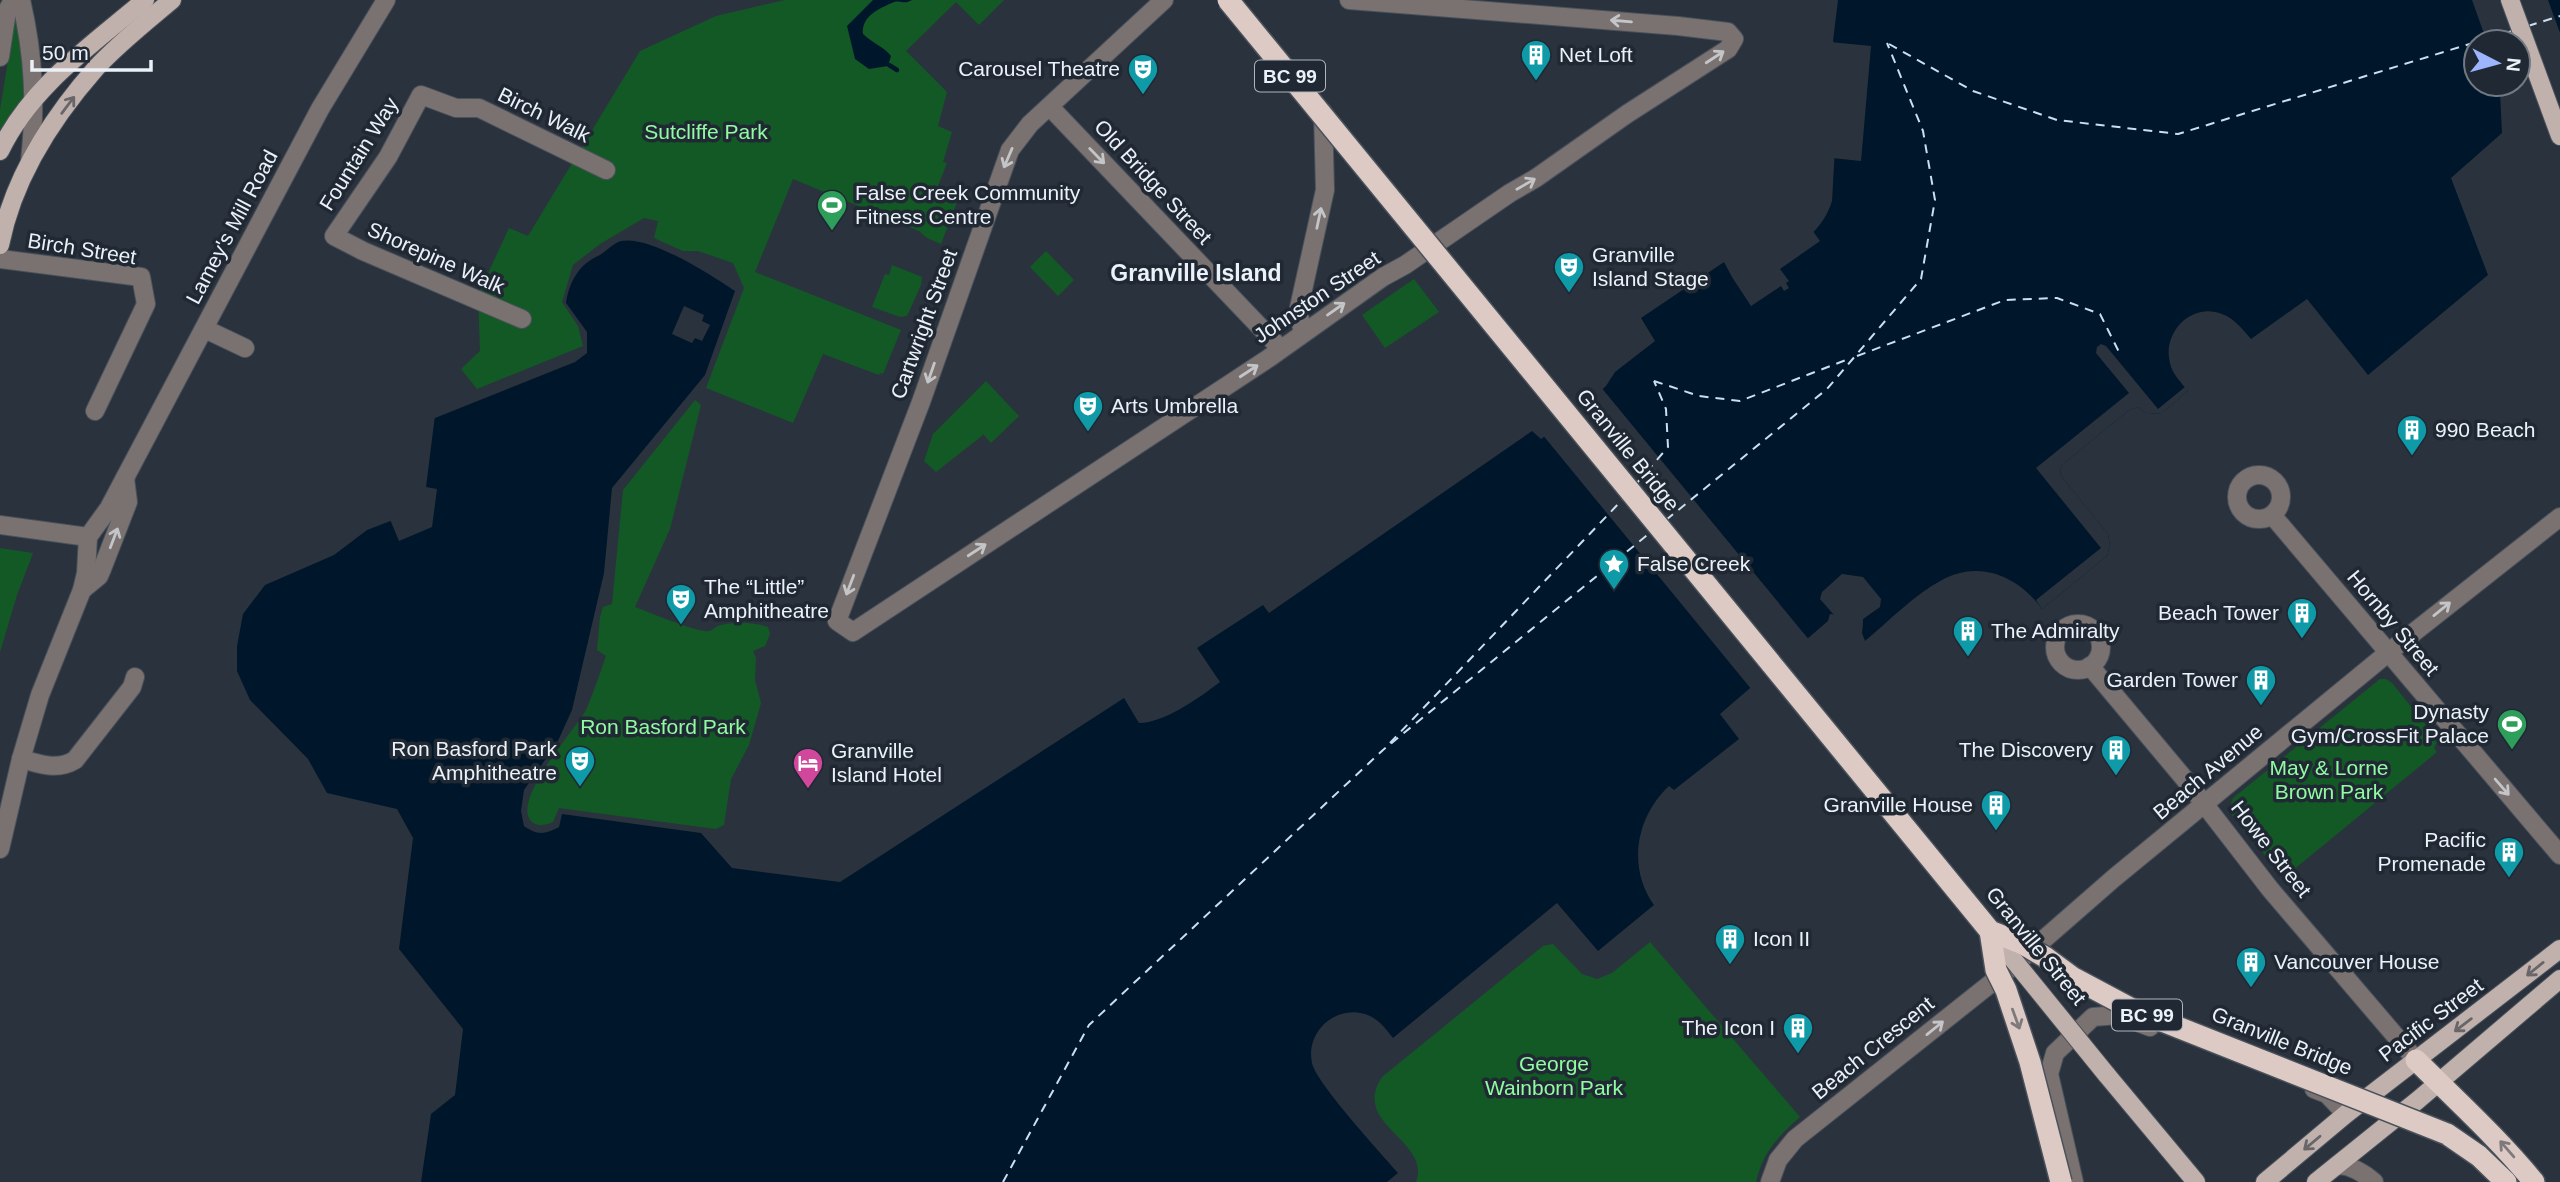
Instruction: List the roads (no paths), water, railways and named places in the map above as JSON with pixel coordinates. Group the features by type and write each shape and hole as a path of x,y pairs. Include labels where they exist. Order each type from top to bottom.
{"highway":[{"name":"Granville Bridge","path":"1231,0 1990,931 2023,944 2072,977 2132,1009 2447,1134 2479,1156 2506,1182"},
{"path":"1990,931 1996,970 2006,990 2027,1051 2061,1182"},
{"path":"2416,1060 2475,1120 2500,1141 2534,1182"}],"main road":[{"path":"0,151 19,117 58,74 145,0"},
{"path":"0,245 9,211 30,161 66,106 97,68 172,0"},
{"path":"2510,0 2560,135"},
{"name":"Granville Bridge","path":"1990,931 2198,1182"},
{"name":"Pacific Street","path":"2266,1182 2346,1114 2560,949"},
{"path":"2316,1182 2560,979"}],"street":[{"path":"0,57 7,11 13,0"},
{"path":"21,0 35,98 30,161"},
{"name":"Lamey's Mill Road","path":"0,849 21,759 40,695 82,590 86,573 85,537 109,508 320,109 386,0"},
{"name":"Cartwright Street","path":"920,587 853,632 837,621 921,402 1010,150 1030,124 1164,0"},
{"path":"1231,0 1293,79 1324,111 1325,190 1298,312 1303,332"},
{"path":"1349,0 1410,2"},
{"name":"Johnston Street","path":"920,587 1728,49 1734,39 1728,32 1692,27 1410,2"},
{"name":"Birch Walk","path":"421,95 456,108 479,108 606,170"},
{"name":"Fountain Way","path":"334,236 388,157 421,95"},
{"name":"Old Bridge Street","path":"1051,107 1281,349"},
{"name":"Shorepine Walk","path":"334,236 522,319"},
{"name":"Birch Street","path":"0,259 141,277 146,304 95,411"},
{"path":"205,329 245,348"},
{"name":"Lamey's Mill Road","path":"82,590 99,576 128,502 125,478"},
{"name":"Hornby Street","path":"2272,515 2560,855"},
{"name":"Beach Avenue","path":"2019,961 2114,878 2389,652 2560,517"},
{"path":"0,525 85,537"},
{"name":"Howe Street","path":"2091,666 2285,907 2416,1060"},
{"path":"21,759 53,767 75,760 132,687 135,677"},
{"name":"Granville Street","path":"1891,802 2198,1182"},
{"name":"Beach Crescent","path":"1770,1182 1778,1160 1795,1139 2019,961"},
{"path":"2074,1182 2049,1074 2052,1057 2093,1017 2118,1015 2324,1093 2346,1114"},
{"path":"2336,1166 2348,1167 2374,1182"}],"water":[{"path":"873,0 912,0 894,2 883,7 865,22 863,34 891,56 888,66 869,69 855,59 847,26"},
{"name":"False Creek","path":"1838,0 2560,0 2560,73 2532,82 2532,28 2462,28 2462,98 2500,98 2502,133 2451,178 2488,275 2368,375 2307,299 2251,339 2235,321 2222,314 2211,311 2190,316 2175,331 2169,352 2173,371 2188,391 2162,413 2147,414 2138,407 2129,410 2062,465 2060,470 2061,476 2108,534 2110,546 2107,556 2042,609 2022,588 2010,580 1998,575 1970,571 1956,574 1932,586 1865,641 1862,633 1863,619 1830,614 1828,621 1720,714 1739,739 1674,790 1669,786 1658,798 1643,827 1638,859 1640,875 1654,905 1598,951 1557,903 1393,1038 1377,1020 1358,1013 1336,1016 1319,1030 1311,1051 1316,1073 1336,1101 1398,1173 1387,1182 421,1182 431,1114 455,1095 463,1029 399,949 413,838 397,809 327,793 308,759 250,700 237,671 237,646 243,614 265,585 334,555 367,530 406,515 418,496 426,428 435,418 575,362 587,353 587,332 566,303 569,288 585,264 618,242 633,241 648,244 680,258 735,291 705,375 612,488 604,573 572,710 557,743 524,790 521,811 524,826 538,833 550,831 559,827 562,814 701,833 732,868 840,882 1124,698 1139,723 1159,719 1192,702 1220,682 1197,648 1263,605 1269,613 1532,431 1541,439 1570,419 1606,386 1615,372 1655,341 1641,318 1724,262 1732,277 1741,277 1807,238 1826,215 1832,201 1840,57 1833,41"}],"waterway":[{"path":"889,65 897,70"}],"place":[{"name":"Net Loft","path":"1536,82"},
{"name":"Carousel Theatre","path":"1143,96"},
{"name":"False Creek Community Fitness Centre","path":"832,232"},
{"name":"Granville Island Stage","path":"1569,294"},
{"name":"Arts Umbrella","path":"1088,433"},
{"name":"990 Beach","path":"2412,457"},
{"name":"False Creek","path":"1614,591"},
{"name":"The “Little” Amphitheatre","path":"681,626"},
{"name":"Beach Tower","path":"2302,640"},
{"name":"The Admiralty","path":"1968,658"},
{"name":"Garden Tower","path":"2261,707"},
{"name":"Dynasty Gym/CrossFit Palace","path":"2512,751"},
{"name":"The Discovery","path":"2116,777"},
{"name":"Ron Basford Park Amphitheatre","path":"580,788"},
{"name":"Granville Island Hotel","path":"808,790"},
{"name":"Granville House","path":"1996,832"},
{"name":"Pacific Promenade","path":"2509,879"},
{"name":"Icon II","path":"1730,966"},
{"name":"Vancouver House","path":"2251,989"},
{"name":"The Icon I","path":"1798,1055"}],"district":[{"name":"Granville Island","path":"1196,273"}],"park label":[{"name":"Sutcliffe Park","path":"706,132"},
{"name":"Ron Basford Park","path":"663,727"},
{"name":"May & Lorne Brown Park","path":"2329,780"},
{"name":"George Wainborn Park","path":"1554,1076"}]}
